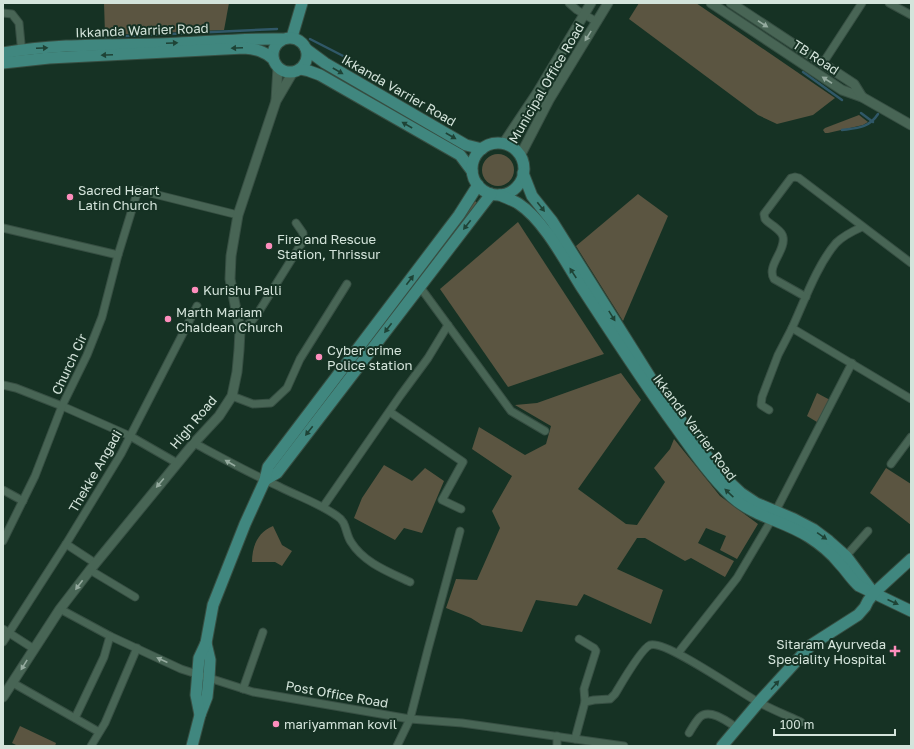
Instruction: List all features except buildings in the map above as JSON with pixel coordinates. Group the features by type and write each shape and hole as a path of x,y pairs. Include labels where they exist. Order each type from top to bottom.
{"main road":[{"path":"276,101 275,63 272,54 275,45 287,38 302,3"},
{"path":"503,144 537,92 591,3"},
{"name":"Municipal Office Road","path":"520,156 549,100 608,3"},
{"name":"TB Road","path":"712,3 842,90 862,97 911,124"},
{"path":"731,3 854,84 862,97"},
{"path":"275,63 286,72 297,70 307,60 306,49 301,41 287,38"},
{"name":"Ikkanda Warrier Road","path":"3,62 22,55 242,39 287,38"},
{"name":"Ikkanda Warrier Road","path":"3,53 22,55 244,48 257,49 266,53 275,63"},
{"name":"Ikkanda Varrier Road","path":"306,49 325,63 466,145 482,149"},
{"name":"Ikkanda Varrier Road","path":"297,70 309,71 320,75 460,155 472,171"},
{"name":"High Road","path":"3,697 60,609 92,567 194,442 219,416 232,396 238,368 240,330 230,279 231,256 238,215 276,101 297,70"},
{"path":"495,144 503,144 515,150 520,156 523,164 521,181 516,188 508,193 496,194 486,192 478,185 472,171 474,159 482,149 495,144"},
{"name":"Ikkanda Varrier Road","path":"523,173 532,196 552,221 650,377 703,451 725,478 741,493 773,516 809,537 824,548 859,586 874,594"},
{"path":"200,715 196,695 199,658 206,643 214,604 245,524 265,480 268,467 459,215 478,185"},
{"path":"265,480 277,472 420,287 496,194"},
{"name":"Ikkanda Varrier Road","path":"496,194 519,204 540,225 642,380 718,484 734,498 752,510 773,516 794,519 813,529 846,556 874,594"},
{"path":"722,746 759,702 811,645 858,615 874,594 911,559"},
{"path":"874,594 911,611"},
{"path":"192,746 200,715 208,697 210,660 206,643"}],"street":[{"path":"569,3 597,22"},
{"path":"823,63 862,3"},
{"path":"889,3 911,15"},
{"path":"3,13 12,14 19,23 22,55"},
{"path":"806,297 774,279 772,276 772,270 783,243 783,237 780,232 765,219 764,214 791,178 795,176 911,263"},
{"name":"Church Cir","path":"3,541 35,476 62,406 87,355 102,317 118,256 138,190 238,215"},
{"path":"240,330 251,322 258,313 303,241 303,233 296,223"},
{"path":"769,410 761,405 762,397 778,355 819,271 837,242 849,233 862,227"},
{"path":"3,228 118,256"},
{"path":"232,396 253,404 271,403 287,388 300,359 347,284"},
{"path":"420,287 493,389 511,411 545,431"},
{"name":"Thekke Angadi","path":"3,642 6,631 66,544 121,454 196,306"},
{"path":"323,507 428,358 448,325"},
{"path":"792,328 911,399"},
{"path":"678,653 737,578 773,516 852,363"},
{"path":"3,385 16,388 62,406 130,436 177,463"},
{"path":"390,412 463,462 442,500 461,509"},
{"path":"891,464 911,437"},
{"path":"194,442 237,467 339,516 345,523 350,540 358,551 376,566 410,582"},
{"path":"3,490 23,501"},
{"path":"397,746 410,719 460,531"},
{"path":"846,556 868,531"},
{"path":"66,544 92,567 135,597"},
{"name":"Post Office Road","path":"60,609 110,636 181,669 243,689 410,719 462,723 624,746"},
{"path":"6,631 34,649"},
{"path":"243,689 263,632"},
{"path":"75,718 104,657 110,636"},
{"path":"575,739 585,702 584,690 596,651 594,648 579,639"},
{"path":"585,702 610,699 615,694 643,650 651,644 659,644 678,653 759,702 801,722"},
{"path":"91,746 105,723 136,648"},
{"path":"13,683 99,732"},
{"path":"689,733 701,717 707,714 712,714 737,728"},
{"path":"557,736 557,746"}],"shaded area":[{"path":"104,3 229,3 224,30 105,35"},
{"path":"639,3 696,3 835,98 813,115 777,124 758,115 629,19"},
{"path":"859,115 868,122 863,125 828,133 825,133 823,130 825,128"},
{"path":"495,154 501,154 510,158 514,170 510,182 501,186 495,186 486,182 482,173 482,167 486,158"},
{"path":"638,194 668,216 623,321 576,246"},
{"path":"475,201 477,203 272,472 270,470"},
{"path":"518,222 604,354 508,387 440,289"},
{"path":"621,373 641,400 578,489 626,524 637,525 665,482 654,468 670,449 674,439 720,496 758,524 737,559 720,550 726,536 706,528 698,543 734,561 725,577 691,558 685,561 645,538 637,538 617,569 663,590 651,624 584,594 577,606 536,600 522,632 482,625 471,618 446,608 456,579 477,580 500,528 492,511 512,476 472,449 479,427 525,455 546,444 551,426 515,405 537,403"},
{"path":"817,393 830,400 817,422 807,416"},
{"path":"384,465 412,481 425,468 444,481 422,533 404,528 395,540 354,518 362,498"},
{"path":"886,468 911,484 911,525 870,493"},
{"path":"273,526 282,545 292,551 282,566 275,562 252,562 253,550 257,540 263,532"},
{"path":"20,726 56,743 55,746 18,746 12,743"}],"waterway":[{"path":"105,37 277,29"},
{"path":"310,39 353,61"},
{"path":"803,72 842,100"},
{"path":"861,113 873,122"},
{"path":"842,130 867,125 878,114"}],"place":[{"name":"Sacred Heart Latin Church","path":"70,197"},
{"name":"Fire and Rescue Station, Thrissur","path":"269,246"},
{"name":"Kurishu Palli","path":"195,290"},
{"name":"Marth Mariam Chaldean Church","path":"168,319"},
{"name":"Cyber crime Police station","path":"319,357"},
{"name":"Sitaram Ayurveda Speciality Hospital","path":"895,651"},
{"name":"mariyamman kovil","path":"276,724"}]}
